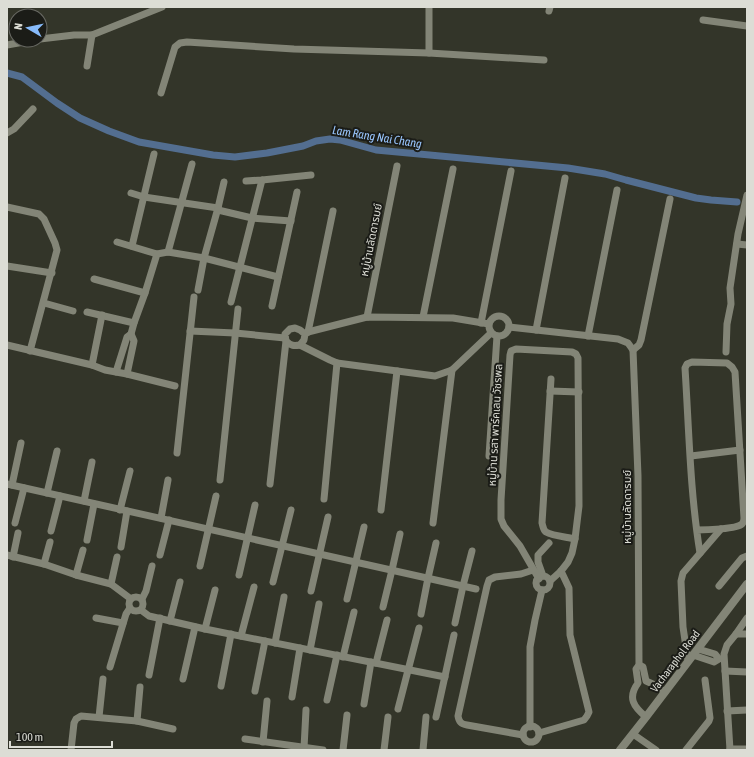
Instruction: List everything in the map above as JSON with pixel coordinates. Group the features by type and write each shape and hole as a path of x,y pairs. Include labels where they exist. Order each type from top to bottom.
{"street":[{"path":"48,38 74,35 92,35 162,7"},
{"path":"429,7 429,53"},
{"path":"703,20 747,26"},
{"path":"87,66 92,35"},
{"path":"161,93 175,47 180,43 188,42 294,49 429,53 544,60"},
{"path":"7,133 14,129 33,109"},
{"path":"132,246 154,154"},
{"path":"168,252 192,164"},
{"name":"หมู่บ้านลัดดารมย์","path":"367,318 397,166"},
{"path":"423,317 453,168"},
{"path":"481,323 511,171"},
{"path":"246,181 311,175"},
{"path":"536,330 565,178"},
{"path":"231,302 262,180"},
{"path":"198,290 204,258 224,182"},
{"path":"588,336 617,190"},
{"path":"272,306 298,192"},
{"path":"131,193 144,197 218,209 252,218 291,221"},
{"path":"726,352 727,324 731,304 730,288 747,195"},
{"path":"509,327 618,339 628,343 633,350 639,345 641,340 670,199"},
{"path":"7,207 39,214 44,219 57,250 30,351"},
{"path":"300,345 304,340 306,333 333,210"},
{"path":"117,242 157,254 168,252 204,258 278,277"},
{"path":"737,244 747,245"},
{"path":"116,372 127,337 131,334 157,254"},
{"path":"7,266 52,273"},
{"path":"94,279 145,293"},
{"path":"177,454 194,298"},
{"path":"44,303 73,311"},
{"path":"220,480 238,309"},
{"path":"87,312 134,323"},
{"path":"92,365 102,315"},
{"path":"502,316 506,318 508,323 508,332 500,337 489,329 489,324 495,317 502,316"},
{"path":"270,484 286,339 285,334 290,329 295,328 306,333 367,318 453,318 489,324"},
{"path":"190,330 235,333 286,339"},
{"path":"127,374 134,341 131,334"},
{"path":"286,339 289,345 300,345 338,363 435,376 452,370 494,334"},
{"path":"489,456 494,334"},
{"path":"7,345 175,386"},
{"name":"หมู่บ้าน รสา พาร์คเลน วัชรพล","path":"541,577 533,570 520,546 501,520 509,363 511,351 516,349 572,352 576,354 578,358 579,506 575,539 572,553 568,562 550,581"},
{"name":"หมู่บ้านลัดดารมย์","path":"633,350 638,476 639,665 636,669 638,683 635,687 633,695 634,704 646,717"},
{"path":"697,530 738,527 742,524 744,518 736,372 727,363 692,362 687,364 686,368 690,456 697,530 700,553"},
{"path":"324,499 338,363"},
{"path":"433,523 452,370"},
{"path":"381,510 397,371"},
{"path":"551,379 542,523 543,528 552,534 575,539"},
{"path":"550,391 579,392"},
{"path":"21,443 9,485 476,589"},
{"path":"690,456 740,450"},
{"path":"47,493 57,451"},
{"path":"84,501 92,462"},
{"path":"121,548 124,510 130,471"},
{"path":"161,518 168,480"},
{"path":"15,523 24,488"},
{"path":"51,531 60,496"},
{"path":"200,566 216,496"},
{"path":"87,540 94,504"},
{"path":"239,575 255,505"},
{"path":"273,582 291,510"},
{"path":"311,591 328,517"},
{"path":"160,555 169,520"},
{"path":"347,600 364,527"},
{"path":"721,529 684,573 681,581 683,628 693,655 715,654 722,659"},
{"path":"18,533 10,556 44,564 76,575 111,584 130,599"},
{"path":"383,607 400,534"},
{"path":"44,564 50,542"},
{"path":"541,577 538,555 548,543"},
{"path":"421,614 436,544"},
{"path":"76,575 83,550"},
{"path":"455,623 472,551"},
{"path":"719,586 742,558 747,556"},
{"path":"111,584 117,558"},
{"path":"141,610 143,606 142,599 146,592 152,566"},
{"path":"523,735 462,724 458,720 458,716 489,580 495,577 521,574 533,570"},
{"path":"539,733 584,720 588,716 589,712 570,635 569,588 561,571"},
{"path":"541,577 550,581 549,588 542,590"},
{"path":"541,577 536,583 540,590 542,590"},
{"path":"170,621 180,582"},
{"name":"Vacharaphol Road","path":"620,750 747,584"},
{"path":"241,636 254,588"},
{"path":"205,629 215,590"},
{"path":"530,727 530,647 542,590"},
{"path":"130,599 137,596 142,599"},
{"path":"275,643 284,597"},
{"path":"110,667 126,614 130,608 130,599"},
{"path":"310,650 319,604"},
{"path":"130,608 134,611 141,610 149,616 194,627 445,677"},
{"path":"327,700 354,612"},
{"path":"96,618 124,623"},
{"path":"149,676 160,618"},
{"path":"747,618 727,645 722,659 725,671 730,750 747,749"},
{"path":"364,704 387,620"},
{"path":"183,679 194,627"},
{"path":"398,710 419,628"},
{"path":"221,686 231,634"},
{"path":"436,717 454,634"},
{"path":"736,634 747,634"},
{"path":"255,691 265,641"},
{"path":"292,696 300,648"},
{"name":"หมู่บ้านลัดดารมย์","path":"639,665 642,667 646,681"},
{"path":"725,671 747,672"},
{"path":"98,717 103,678"},
{"path":"686,750 710,718 705,680"},
{"path":"638,683 646,681 665,692"},
{"path":"137,721 140,687"},
{"path":"263,742 267,701"},
{"path":"304,748 306,710"},
{"path":"727,711 747,710"},
{"path":"343,750 347,715"},
{"path":"71,750 74,723 76,718 81,716 137,721 174,729"},
{"path":"384,750 388,716"},
{"path":"423,750 426,718"},
{"path":"530,727 535,727 539,733 537,740 533,742 526,741 523,735 525,730 530,727"},
{"path":"633,734 656,750"},
{"path":"245,739 323,750"},
{"path":"533,742 536,750"}],"waterway":[{"name":"Lam Rang Nai Chang","path":"7,73 22,77 80,118 139,142 213,155 235,157 303,146 316,141 330,139 340,140 376,150 568,168 605,174 696,198 737,202"}]}
